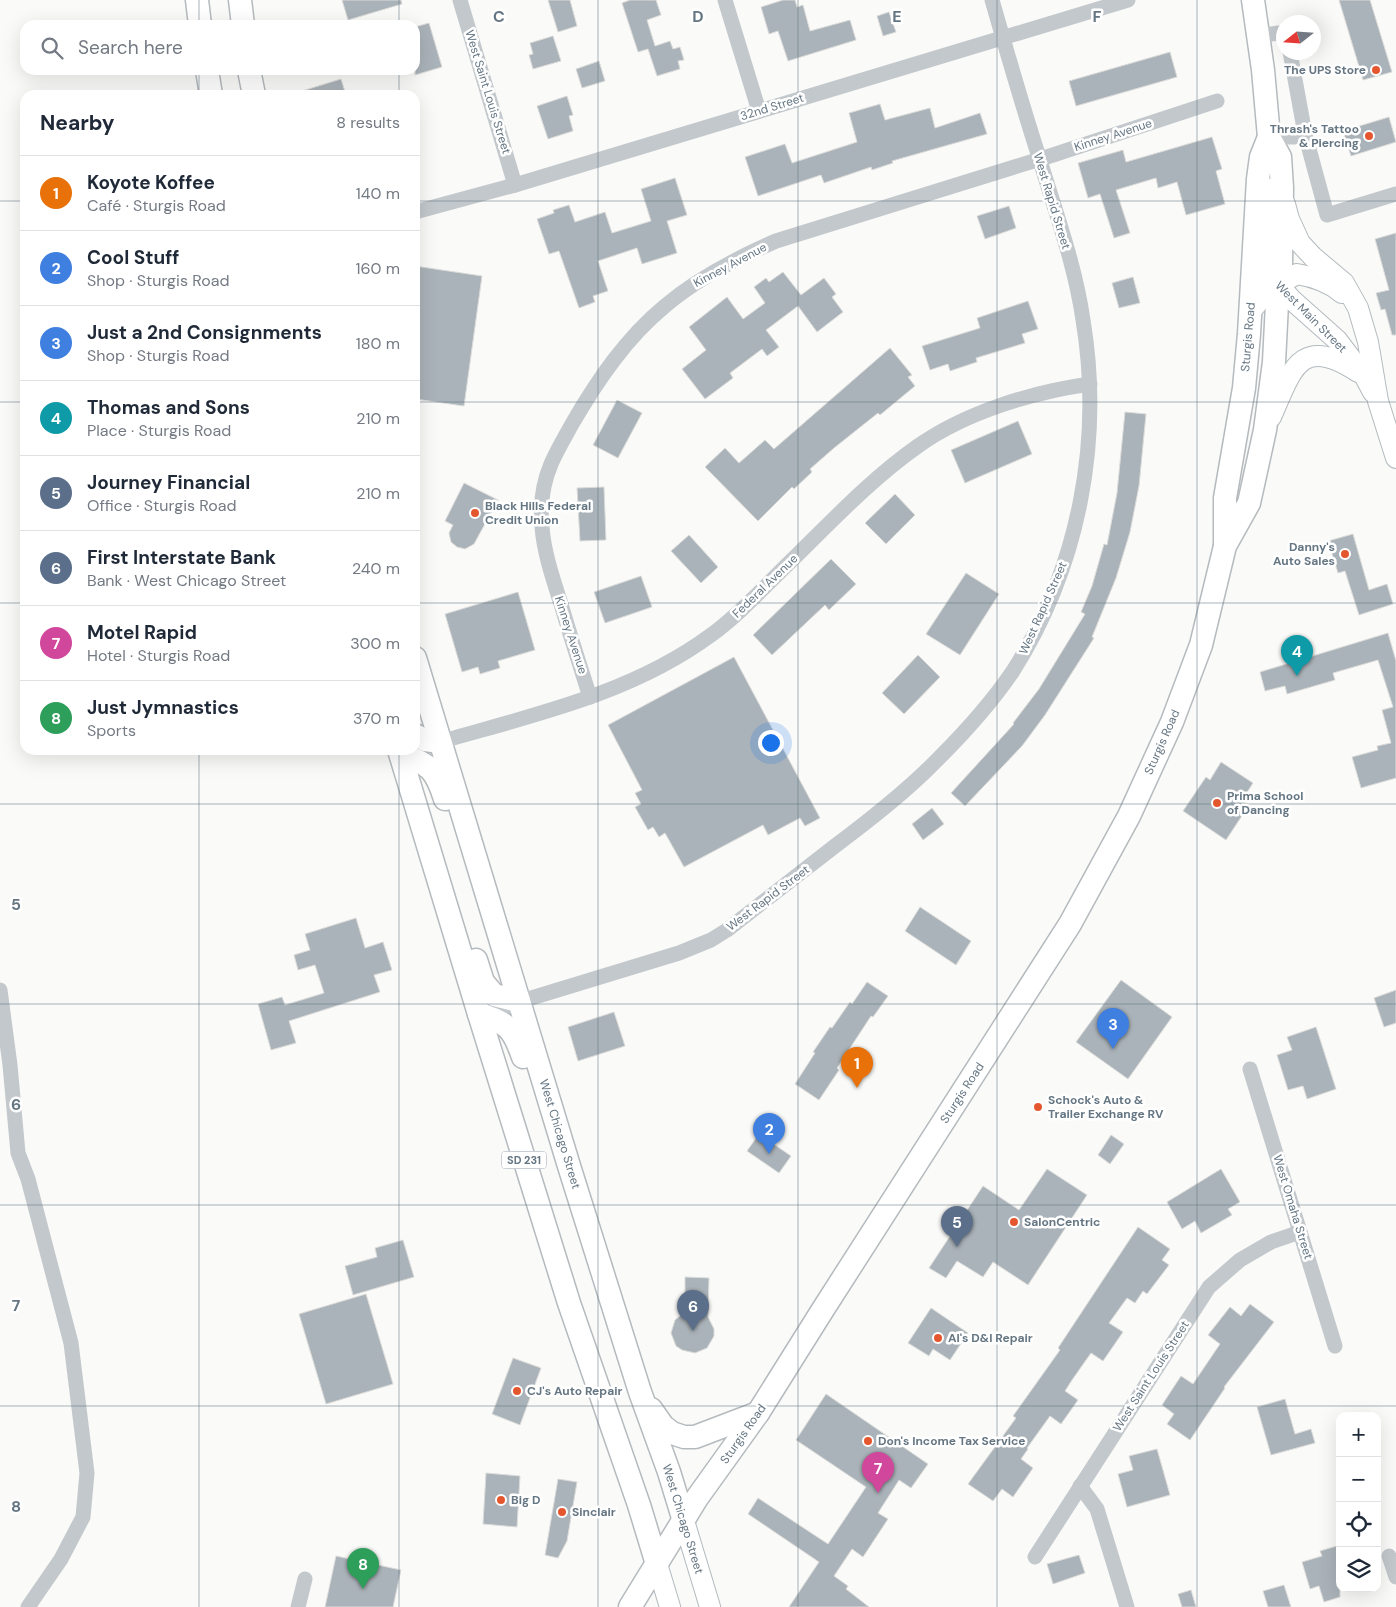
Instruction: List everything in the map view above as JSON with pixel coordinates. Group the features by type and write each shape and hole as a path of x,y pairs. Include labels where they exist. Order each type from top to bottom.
{"main road":[{"path":"197,0 199,20"},
{"path":"240,0 242,20"},
{"name":"West Main Street","path":"1253,0 1259,36 1265,147 1280,158 1282,188"},
{"path":"251,75 253,90"},
{"name":"Sturgis Road","path":"630,1607 697,1498 758,1413 1070,924 1129,816 1172,722 1201,645 1225,546 1225,498 1244,388 1251,311 1255,206 1265,147"},
{"name":"Sturgis Road","path":"1225,546 1248,503 1265,430 1274,362 1278,284 1281,266 1282,188"},
{"name":"West Chicago Street","path":"420,675 569,1166 640,1392 684,1520"},
{"path":"420,738 440,742"},
{"name":"SD 231","path":"408,755 430,852 479,1014 569,1303 639,1505 657,1564"},
{"path":"413,755 435,773 462,855 482,881"},
{"path":"430,852 457,897 483,982 494,995 519,1001"},
{"path":"479,1014 497,1019 511,1029 518,1041 540,1108 569,1166"},
{"path":"640,1392 663,1426 672,1433 684,1437 695,1437 758,1413"}],"street":[{"name":"West Saint Louis Street","path":"460,0 515,185"},
{"path":"725,0 759,111"},
{"name":"West Rapid Street","path":"479,1014 679,953 711,940 727,930 875,816 908,788 939,758 989,703 1029,644 1059,578 1080,507 1091,419 1090,384 1086,336 1070,256 992,0"},
{"name":"32nd Street","path":"420,211 515,185 1128,0"},
{"path":"1259,36 1276,33"},
{"path":"1291,60 1305,134 1327,215 1396,194"},
{"name":"Kinney Avenue","path":"590,697 552,577 542,528 542,505 545,484 551,464 586,399 645,324 686,290 709,275 752,252 806,231 1039,159 1217,101"},
{"path":"1265,147 1305,134"},
{"name":"West Main Street","path":"1265,147 1267,264 1271,276 1292,300 1337,340 1365,377 1378,401"},
{"name":"West Main Street","path":"1282,188 1288,219 1300,243 1313,257 1344,283 1358,308 1368,342 1378,401 1396,458"},
{"path":"1251,311 1268,290 1297,274 1315,278 1328,284 1358,308"},
{"path":"1265,430 1287,380 1294,367 1302,360 1318,355 1328,357 1365,377"},
{"name":"Federal Avenue","path":"420,747 590,697 625,684 665,665 711,636 736,615 873,482 919,445 943,431 995,408 1049,392 1090,384"},
{"path":"0,990 10,1065 18,1153 28,1179 71,1342 87,1473 83,1517 61,1559 28,1607"},
{"name":"West Omaha Street","path":"1250,1069 1335,1346"},
{"name":"West Saint Louis Street","path":"1035,1557 1208,1287 1240,1260 1271,1242 1300,1232"},
{"path":"1080,1486 1097,1509 1127,1607"},
{"name":"West Chicago Street","path":"684,1520 710,1607"},
{"path":"1389,1556 1396,1577"},
{"path":"657,1564 670,1607"},
{"path":"298,1607 304,1579"}],"building":[{"path":"342,0 401,0 402,4 348,20"},
{"path":"548,0 570,0 577,26 558,32"},
{"path":"630,0 656,0 661,15 647,20 655,46 670,41 673,49 680,47 684,60 678,61 680,69 657,76 648,49 638,52 622,3"},
{"path":"783,0 795,0 797,7 803,5 810,31 850,20 856,40 788,61 778,31 769,34 761,7"},
{"path":"1339,0 1370,0 1392,72 1363,80"},
{"path":"889,12 896,32 883,36 877,16"},
{"path":"429,23 442,67 420,74 420,26"},
{"path":"553,36 561,61 533,69 529,55 533,54 530,43"},
{"path":"1170,52 1177,77 1076,106 1069,81"},
{"path":"599,61 605,81 582,88 576,69"},
{"path":"341,79 344,90 305,90"},
{"path":"567,96 573,115 569,116 573,131 548,139 537,106"},
{"path":"880,104 885,120 930,108 935,128 980,113 987,134 892,161 893,163 872,170 871,167 824,183 821,175 758,196 745,157 785,144 792,163 857,142 849,113"},
{"name":"Thrash's Tattoo & Piercing","path":"1389,117 1396,142 1351,156 1343,131"},
{"path":"1212,137 1222,169 1216,171 1225,204 1186,215 1177,182 1158,188 1156,178 1116,190 1130,233 1114,238 1100,194 1088,198 1078,163 1123,150 1126,162"},
{"path":"675,178 687,215 667,221 677,253 642,264 637,248 598,261 608,291 593,296 595,302 579,308 559,251 549,254 537,219 554,213 553,210 569,205 575,222 605,212 612,233 651,221 641,189"},
{"path":"1009,206 1016,228 985,239 977,216"},
{"path":"1396,233 1396,335 1392,335 1385,309 1381,310 1376,293 1389,290 1375,239"},
{"path":"420,267 482,276 464,406 420,400"},
{"path":"783,272 801,295 824,278 836,294 832,297 843,312 817,332 798,306 766,330 779,347 767,356 762,349 730,373 733,378 705,399 682,369 706,350 689,327 727,297 743,319 765,303 754,287 766,278 769,282"},
{"path":"1133,277 1140,303 1119,308 1112,283"},
{"path":"1028,301 1038,329 1022,334 1025,343 976,358 977,362 950,371 948,364 930,370 922,346 980,328 977,318"},
{"path":"890,348 912,375 908,377 915,386 880,415 878,413 834,448 810,469 812,472 794,489 792,487 758,521 705,467 725,448 739,463 765,440 774,449"},
{"path":"617,400 642,413 618,458 593,445"},
{"path":"1125,412 1146,414 1139,486 1130,532 1116,578 1092,637 1094,638 1045,715 1022,746 965,806 951,793 1014,724 1039,689 1085,614 1081,612 1092,586 1104,544 1107,545 1117,493"},
{"path":"1018,421 1032,454 965,483 951,450"},
{"name":"Black Hills Federal Credit Union","path":"464,483 498,500 474,544 465,549 457,547 451,542 449,533 453,525 445,521"},
{"path":"604,487 606,540 580,541 577,488"},
{"path":"895,494 915,515 886,544 865,523"},
{"path":"1353,534 1369,590 1387,584 1393,604 1359,615 1345,571 1338,573 1328,541"},
{"path":"689,535 718,567 701,583 671,551"},
{"path":"831,559 856,584 829,610 825,605 772,655 753,635"},
{"path":"966,573 999,594 960,655 926,634"},
{"path":"641,576 652,607 605,623 594,592"},
{"path":"518,592 535,650 498,661 500,668 480,674 478,667 462,672 445,614"},
{"path":"1388,633 1396,661 1396,778 1361,788 1352,757 1378,750 1377,746 1391,743 1382,710 1393,707 1378,660 1333,673 1335,680 1287,694 1285,686 1265,691 1260,672"},
{"path":"918,655 940,677 904,714 882,693"},
{"path":"734,657 820,818 805,826 800,818 768,835 763,825 684,867 665,833 659,837 653,827 648,830 635,807 641,804 635,793 642,790 608,725"},
{"name":"Prima School of Dancing","path":"1221,762 1253,783 1242,800 1249,805 1226,840 1183,811 1206,777 1210,780"},
{"path":"932,808 944,824 923,840 912,824"},
{"path":"920,907 971,941 956,965 905,931"},
{"path":"356,918 365,948 383,942 392,970 374,975 380,992 289,1021 296,1043 271,1050 258,1004 282,997 285,1005 324,993 315,965 298,970 294,955 310,950 305,934"},
{"path":"1121,980 1172,1017 1128,1079 1076,1042"},
{"path":"867,982 888,996 873,1017 871,1016 837,1068 839,1070 819,1100 795,1084 830,1027 832,1028 850,1002 852,1004"},
{"path":"1396,990 1396,1023 1384,1027 1374,998"},
{"path":"614,1012 625,1046 578,1061 568,1027"},
{"path":"1316,1027 1336,1089 1307,1099 1303,1086 1288,1090 1277,1055 1292,1050 1287,1037"},
{"path":"759,1134 791,1156 779,1173 747,1151"},
{"path":"1111,1135 1124,1144 1110,1164 1098,1155"},
{"name":"SalonCentric","path":"1047,1169 1087,1195 1028,1285 993,1262 983,1277 957,1261 946,1278 929,1268 983,1186 1019,1210"},
{"path":"1221,1169 1240,1202 1228,1209 1232,1215 1201,1233 1195,1221 1182,1229 1167,1202"},
{"path":"1138,1227 1170,1249 1162,1260 1169,1265 1147,1294 1143,1291 1135,1303 1127,1298 1109,1323 1123,1332 1103,1361 1091,1353 1072,1380 1065,1391 1078,1400 1061,1424 1050,1416 1027,1448 1021,1459 1033,1468 1013,1497 1002,1489 993,1501 968,1484 1016,1418 1013,1416 1060,1350 1058,1348"},
{"path":"403,1240 414,1277 353,1295 345,1266 377,1257 375,1248"},
{"path":"685,1277 709,1278 708,1317 714,1329 714,1336 707,1348 695,1353 682,1350 676,1346 671,1333 675,1320 685,1312"},
{"path":"366,1294 393,1384 326,1404 299,1314"},
{"path":"1250,1304 1274,1322 1224,1387 1190,1440 1167,1424 1174,1414 1162,1405 1181,1376 1193,1384 1220,1344 1208,1335 1230,1307 1241,1316"},
{"name":"Al's D&I Repair","path":"931,1308 968,1333 950,1360 933,1349 929,1356 908,1343"},
{"name":"CJ's Auto Repair","path":"513,1358 541,1368 520,1425 492,1414"},
{"path":"826,1394 928,1464 911,1488 899,1480 878,1513 888,1519 863,1557 852,1549 834,1576 848,1586 846,1589 869,1607 789,1607 819,1562 748,1514 758,1498 828,1544 866,1487 796,1440"},
{"path":"1285,1399 1295,1434 1311,1429 1315,1443 1271,1455 1257,1407"},
{"path":"1157,1449 1170,1495 1127,1507 1118,1474 1133,1470 1129,1456"},
{"name":"Big D","path":"486,1473 520,1476 517,1527 483,1524"},
{"name":"Sinclair","path":"558,1479 577,1482 567,1541 558,1558 545,1555"},
{"path":"1336,1546 1336,1592 1340,1592 1340,1597 1324,1602 1319,1586 1310,1589 1302,1562 1322,1556 1320,1551"},
{"path":"1079,1555 1085,1573 1053,1584 1047,1564"},
{"path":"336,1556 401,1570 393,1607 325,1607"},
{"path":"1284,1585 1291,1607 1268,1607 1263,1591"},
{"path":"1191,1590 1196,1607 1182,1607 1178,1594"}],"place":[{"name":"The UPS Store","path":"1376,70"},
{"name":"Thrash's Tattoo & Piercing","path":"1369,136"},
{"name":"Black Hills Federal Credit Union","path":"475,513"},
{"name":"Danny's Auto Sales","path":"1345,554"},
{"name":"Thomas and Sons","path":"1297,676"},
{"name":"Prima School of Dancing","path":"1217,803"},
{"name":"Just a 2nd Consignments","path":"1113,1049"},
{"name":"Koyote Koffee","path":"857,1088"},
{"name":"Schock's Auto & Trailer Exchange RV","path":"1038,1107"},
{"name":"Cool Stuff","path":"769,1154"},
{"name":"SalonCentric","path":"1014,1222"},
{"name":"Journey Financial","path":"957,1247"},
{"name":"First Interstate Bank","path":"693,1331"},
{"name":"Al's D&I Repair","path":"938,1338"},
{"name":"CJ's Auto Repair","path":"517,1391"},
{"name":"Don's Income Tax Service","path":"868,1441"},
{"name":"Motel Rapid","path":"878,1493"},
{"name":"Big D","path":"501,1500"},
{"name":"Sinclair","path":"562,1512"},
{"name":"Just Jymnastics","path":"363,1589"}]}
